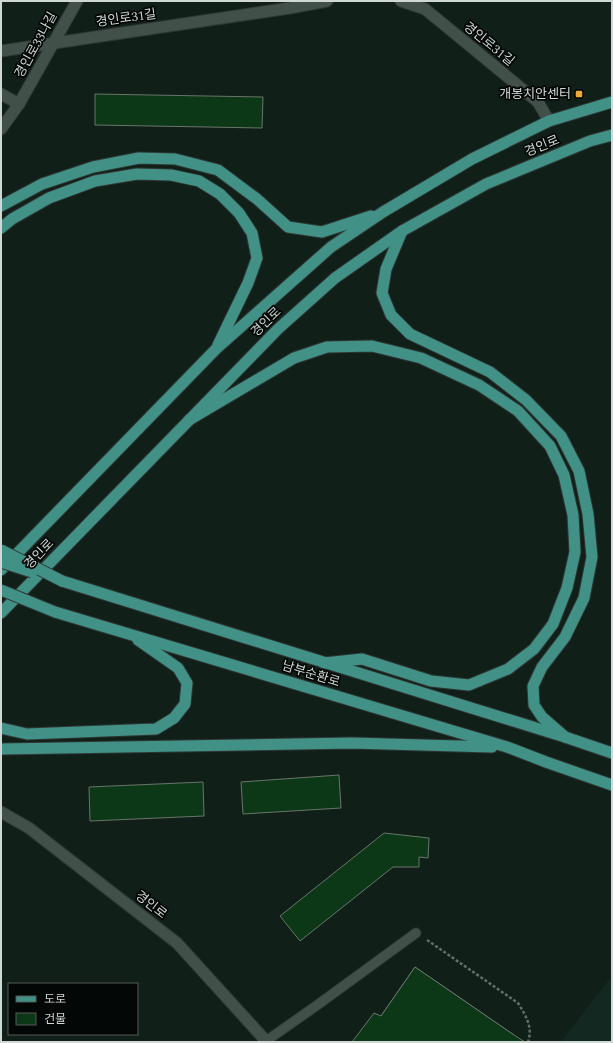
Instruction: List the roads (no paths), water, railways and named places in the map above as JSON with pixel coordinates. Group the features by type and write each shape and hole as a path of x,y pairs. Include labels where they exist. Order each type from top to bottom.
{"main road":[{"name":"경인로","path":"1,570 216,349 331,248 383,212 472,159 550,121 612,102"},
{"name":"경인로","path":"1,613 278,329 335,278 402,231 486,184 590,141 612,135"},
{"path":"1,206 42,184 93,167 139,158 175,159 218,170 258,199 288,227 322,232 383,212"},
{"path":"1,228 12,219 49,198 95,181 137,174 171,176 199,182 220,194 239,213 252,233 257,258 248,283 216,349"},
{"path":"402,231 386,270 382,293 391,315 410,334 490,372 526,400 561,436 579,471 588,514 592,557 584,598 565,637 542,667 533,686 534,705 542,717 565,737"},
{"path":"189,420 294,358 327,347 372,346 421,358 480,384 518,411 550,446 564,475 573,515 575,552 567,588 553,624 534,649 508,669 469,684 432,681 362,659 324,663"},
{"path":"1,550 62,581"},
{"name":"남부순환로","path":"1,562 565,737 612,753"},
{"name":"남부순환로","path":"1,590 55,612 507,747 612,785"},
{"path":"1,728 27,734 156,729 174,718 185,704 187,683 178,668 129,634"},
{"path":"1,749 352,743 507,747"}],"street":[{"name":"경인로33나길","path":"19,104 77,1"},
{"name":"경인로31길","path":"1,51 292,4 327,1"},
{"name":"경인로31길","path":"401,1 425,9 538,102 550,121"},
{"path":"1,94 19,104 1,129"},
{"name":"경인로","path":"1,812 29,828 178,943 266,1042"}],"lane":[{"path":"266,1042 416,933"}],"place":[{"name":"개봉치안센터","path":"579,94"}]}
